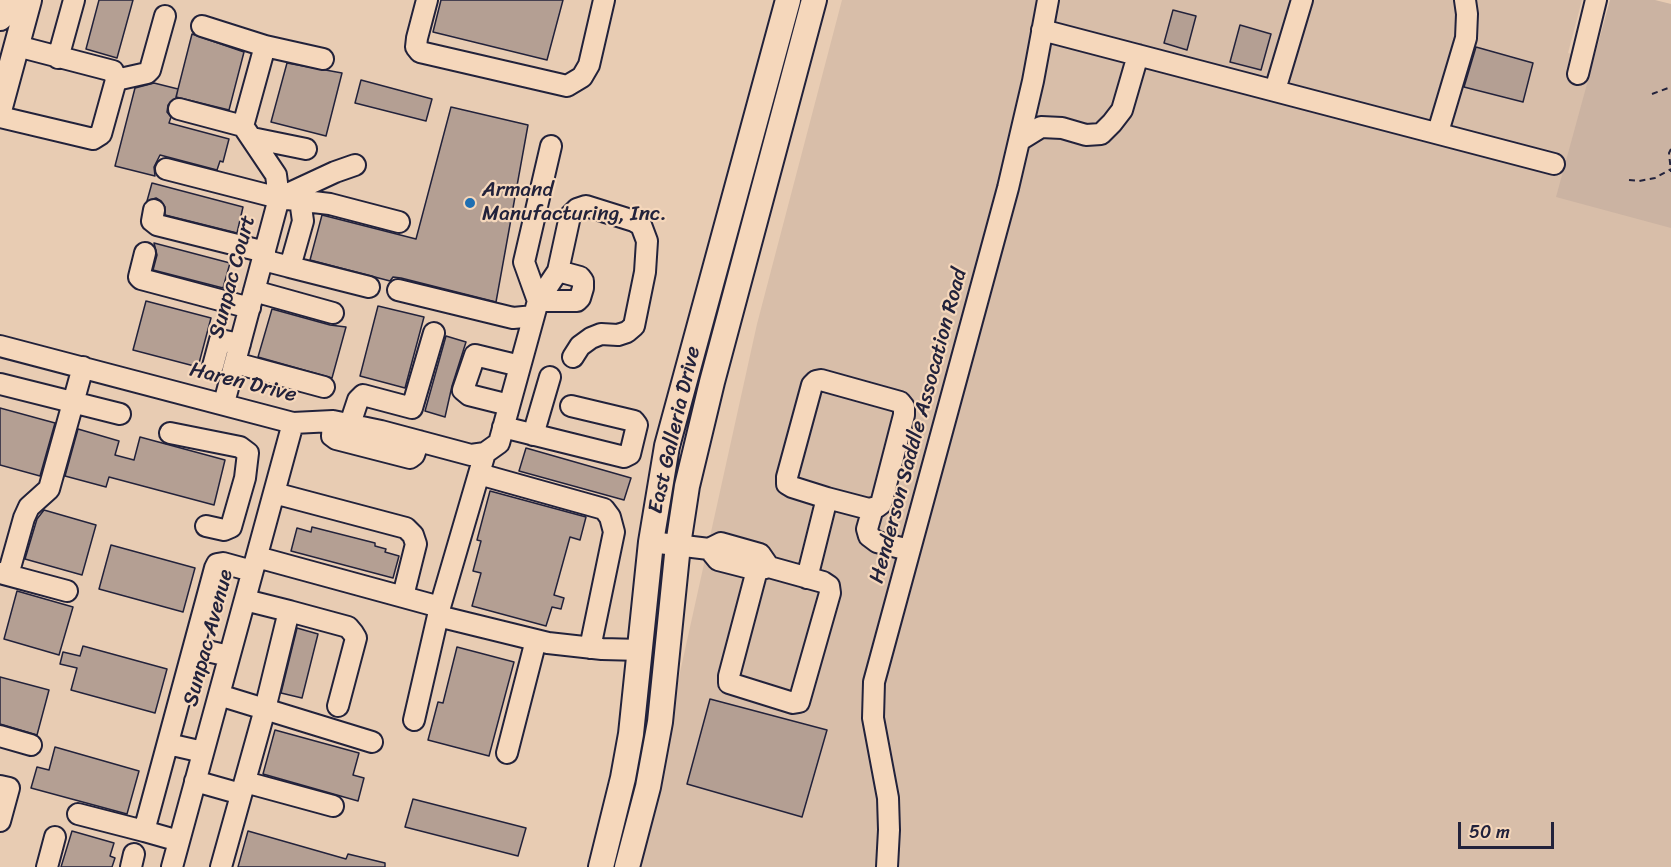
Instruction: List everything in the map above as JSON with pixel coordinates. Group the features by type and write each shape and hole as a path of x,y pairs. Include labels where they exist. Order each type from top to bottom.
{"main road":[{"path":"0,18 5,0"},
{"path":"0,107 29,0"},
{"name":"East Galleria Drive","path":"601,867 625,767 636,701 651,542 667,446 788,0"},
{"name":"East Galleria Drive","path":"627,867 648,787 660,722 678,544 698,433 814,0"}],"street":[{"path":"58,58 74,0"},
{"path":"427,0 417,38 416,47 420,52 567,86 582,77 589,65 604,0"},
{"name":"Henderson Saddle Assocation Road","path":"887,867 890,830 888,798 873,718 874,682 1020,140 1048,0"},
{"path":"1275,90 1302,0"},
{"path":"1438,132 1466,38 1465,0"},
{"path":"1578,74 1596,0"},
{"path":"116,80 147,73 150,70 165,16"},
{"path":"202,26 265,46 323,59"},
{"path":"1042,30 1554,164"},
{"path":"0,117 93,139 101,134 116,80 113,71 17,46"},
{"path":"265,46 247,132 276,175 279,198"},
{"path":"1020,140 1041,127 1062,128 1086,135 1101,134 1122,110 1138,55"},
{"path":"179,109 306,149"},
{"path":"536,309 524,262 551,146"},
{"path":"279,198 355,165"},
{"path":"165,169 279,198 330,204 399,222"},
{"name":"Sunpac Court","path":"224,403 279,198"},
{"path":"290,267 303,221 300,200"},
{"path":"414,720 439,611 480,461 499,442 536,309 558,271 570,216 586,206 634,220 641,225 647,241 645,272 634,326 618,335 601,334 591,338 580,346 573,357"},
{"path":"154,210 152,221 157,225 264,256 290,267 369,287"},
{"path":"145,253 139,277 141,279 333,313"},
{"path":"398,290 513,318 536,309 577,301 580,298 583,281 580,277 558,271"},
{"path":"412,408 363,395 332,436 336,440 410,458 414,455 412,408 434,333"},
{"path":"213,366 220,340 237,354 324,387"},
{"name":"Haren Drive","path":"0,346 224,403 293,423 342,423"},
{"path":"509,405 469,395 463,390 475,355 520,366"},
{"path":"67,591 4,574 28,507 49,489 83,367"},
{"path":"533,435 550,377"},
{"path":"821,380 900,402 904,407 904,415 880,504 873,508 828,498 792,488 787,484 812,385 821,380"},
{"path":"0,384 120,414"},
{"path":"503,427 624,457 630,454 637,425 634,421 572,406"},
{"name":"Sunpac Avenue","path":"172,867 293,423"},
{"path":"170,433 210,440 246,450 248,453 245,478 231,527"},
{"path":"412,439 480,461 604,509 614,532 590,648"},
{"path":"245,478 275,490 406,528 413,535 416,544 403,596"},
{"path":"807,578 828,498"},
{"path":"873,508 867,529 869,536 877,542 909,550"},
{"path":"206,526 224,530 231,527 262,536"},
{"path":"651,542 710,549 718,560 763,568 807,578 829,586 831,593 799,702 793,703 729,683 729,676 763,568"},
{"path":"144,831 217,564 254,564 403,596 439,611 536,640 590,648 641,651"},
{"path":"245,600 348,627 356,638 338,706"},
{"path":"221,867 265,710 289,611"},
{"path":"507,753 536,640"},
{"path":"194,648 229,656"},
{"path":"219,695 372,742"},
{"path":"0,736 31,745"},
{"path":"168,744 203,752"},
{"path":"195,781 333,806"},
{"path":"0,786 9,788 0,821"},
{"path":"78,814 179,840"},
{"path":"47,867 55,837"}],"path":[{"path":"1652,94 1671,87"},
{"path":"1629,180 1640,181 1655,178 1671,170 1669,153 1671,149"}],"shaded area":[{"path":"842,0 1582,0 1568,53 1671,86 1671,867 637,867 757,324"},
{"path":"1610,0 1655,0 1671,4 1671,228 1556,197"}],"building":[{"path":"99,0 133,0 117,58 86,49"},
{"path":"441,0 563,0 547,60 433,32"},
{"path":"1173,10 1196,16 1187,50 1164,43"},
{"path":"1240,25 1271,34 1261,70 1230,62"},
{"path":"192,34 244,52 229,110 176,97"},
{"path":"1476,47 1533,63 1523,102 1464,87"},
{"path":"287,63 342,73 326,136 271,122"},
{"path":"361,80 432,99 426,121 355,103"},
{"path":"154,83 178,89 176,98 168,105 167,112 171,117 169,123 229,139 223,162 220,161 217,170 160,155 154,167 155,176 115,166 135,88"},
{"name":"Armand Manufacturing, Inc.","path":"451,107 528,125 496,302 401,278 393,277 390,281 310,260 322,215 416,239"},
{"path":"152,183 243,207 237,233 165,215 165,207 161,201 156,198 147,201"},
{"path":"154,243 230,263 223,288 153,270 157,255"},
{"path":"146,301 211,318 198,367 133,350"},
{"path":"378,306 424,317 405,388 360,376"},
{"path":"272,309 330,325 346,327 332,378 258,357"},
{"path":"446,336 466,342 445,417 425,411"},
{"path":"0,408 55,423 40,476 0,465"},
{"path":"78,429 119,441 115,455 134,460 140,437 225,460 214,505 109,477 106,487 65,476"},
{"path":"526,448 631,478 624,500 519,471"},
{"path":"490,491 586,517 580,540 570,537 554,595 564,598 561,609 552,607 546,626 472,606 481,573 473,571 481,541 477,540"},
{"path":"44,510 96,525 82,575 25,559 37,519"},
{"path":"312,527 375,543 375,546 386,549 385,552 399,556 393,578 291,551 297,528 311,532"},
{"path":"111,545 195,568 183,612 99,589"},
{"path":"17,591 73,607 59,655 4,639"},
{"path":"297,628 318,634 302,698 281,693"},
{"path":"83,646 167,669 155,713 71,690 77,668 60,664 63,652 80,656"},
{"path":"457,647 514,662 489,756 428,740 438,702 443,703"},
{"path":"0,677 49,690 37,735 0,724"},
{"path":"710,699 827,730 802,817 687,784"},
{"path":"275,730 359,753 353,775 364,778 358,801 263,774"},
{"path":"55,747 139,771 127,814 31,788 37,767 49,770"},
{"path":"413,799 526,828 518,856 405,827"},
{"path":"72,831 114,843 110,856 115,858 112,867 61,867"},
{"path":"248,831 346,859 348,854 385,863 385,867 238,867"}],"place":[{"name":"Armand Manufacturing, Inc.","path":"470,203"}]}
